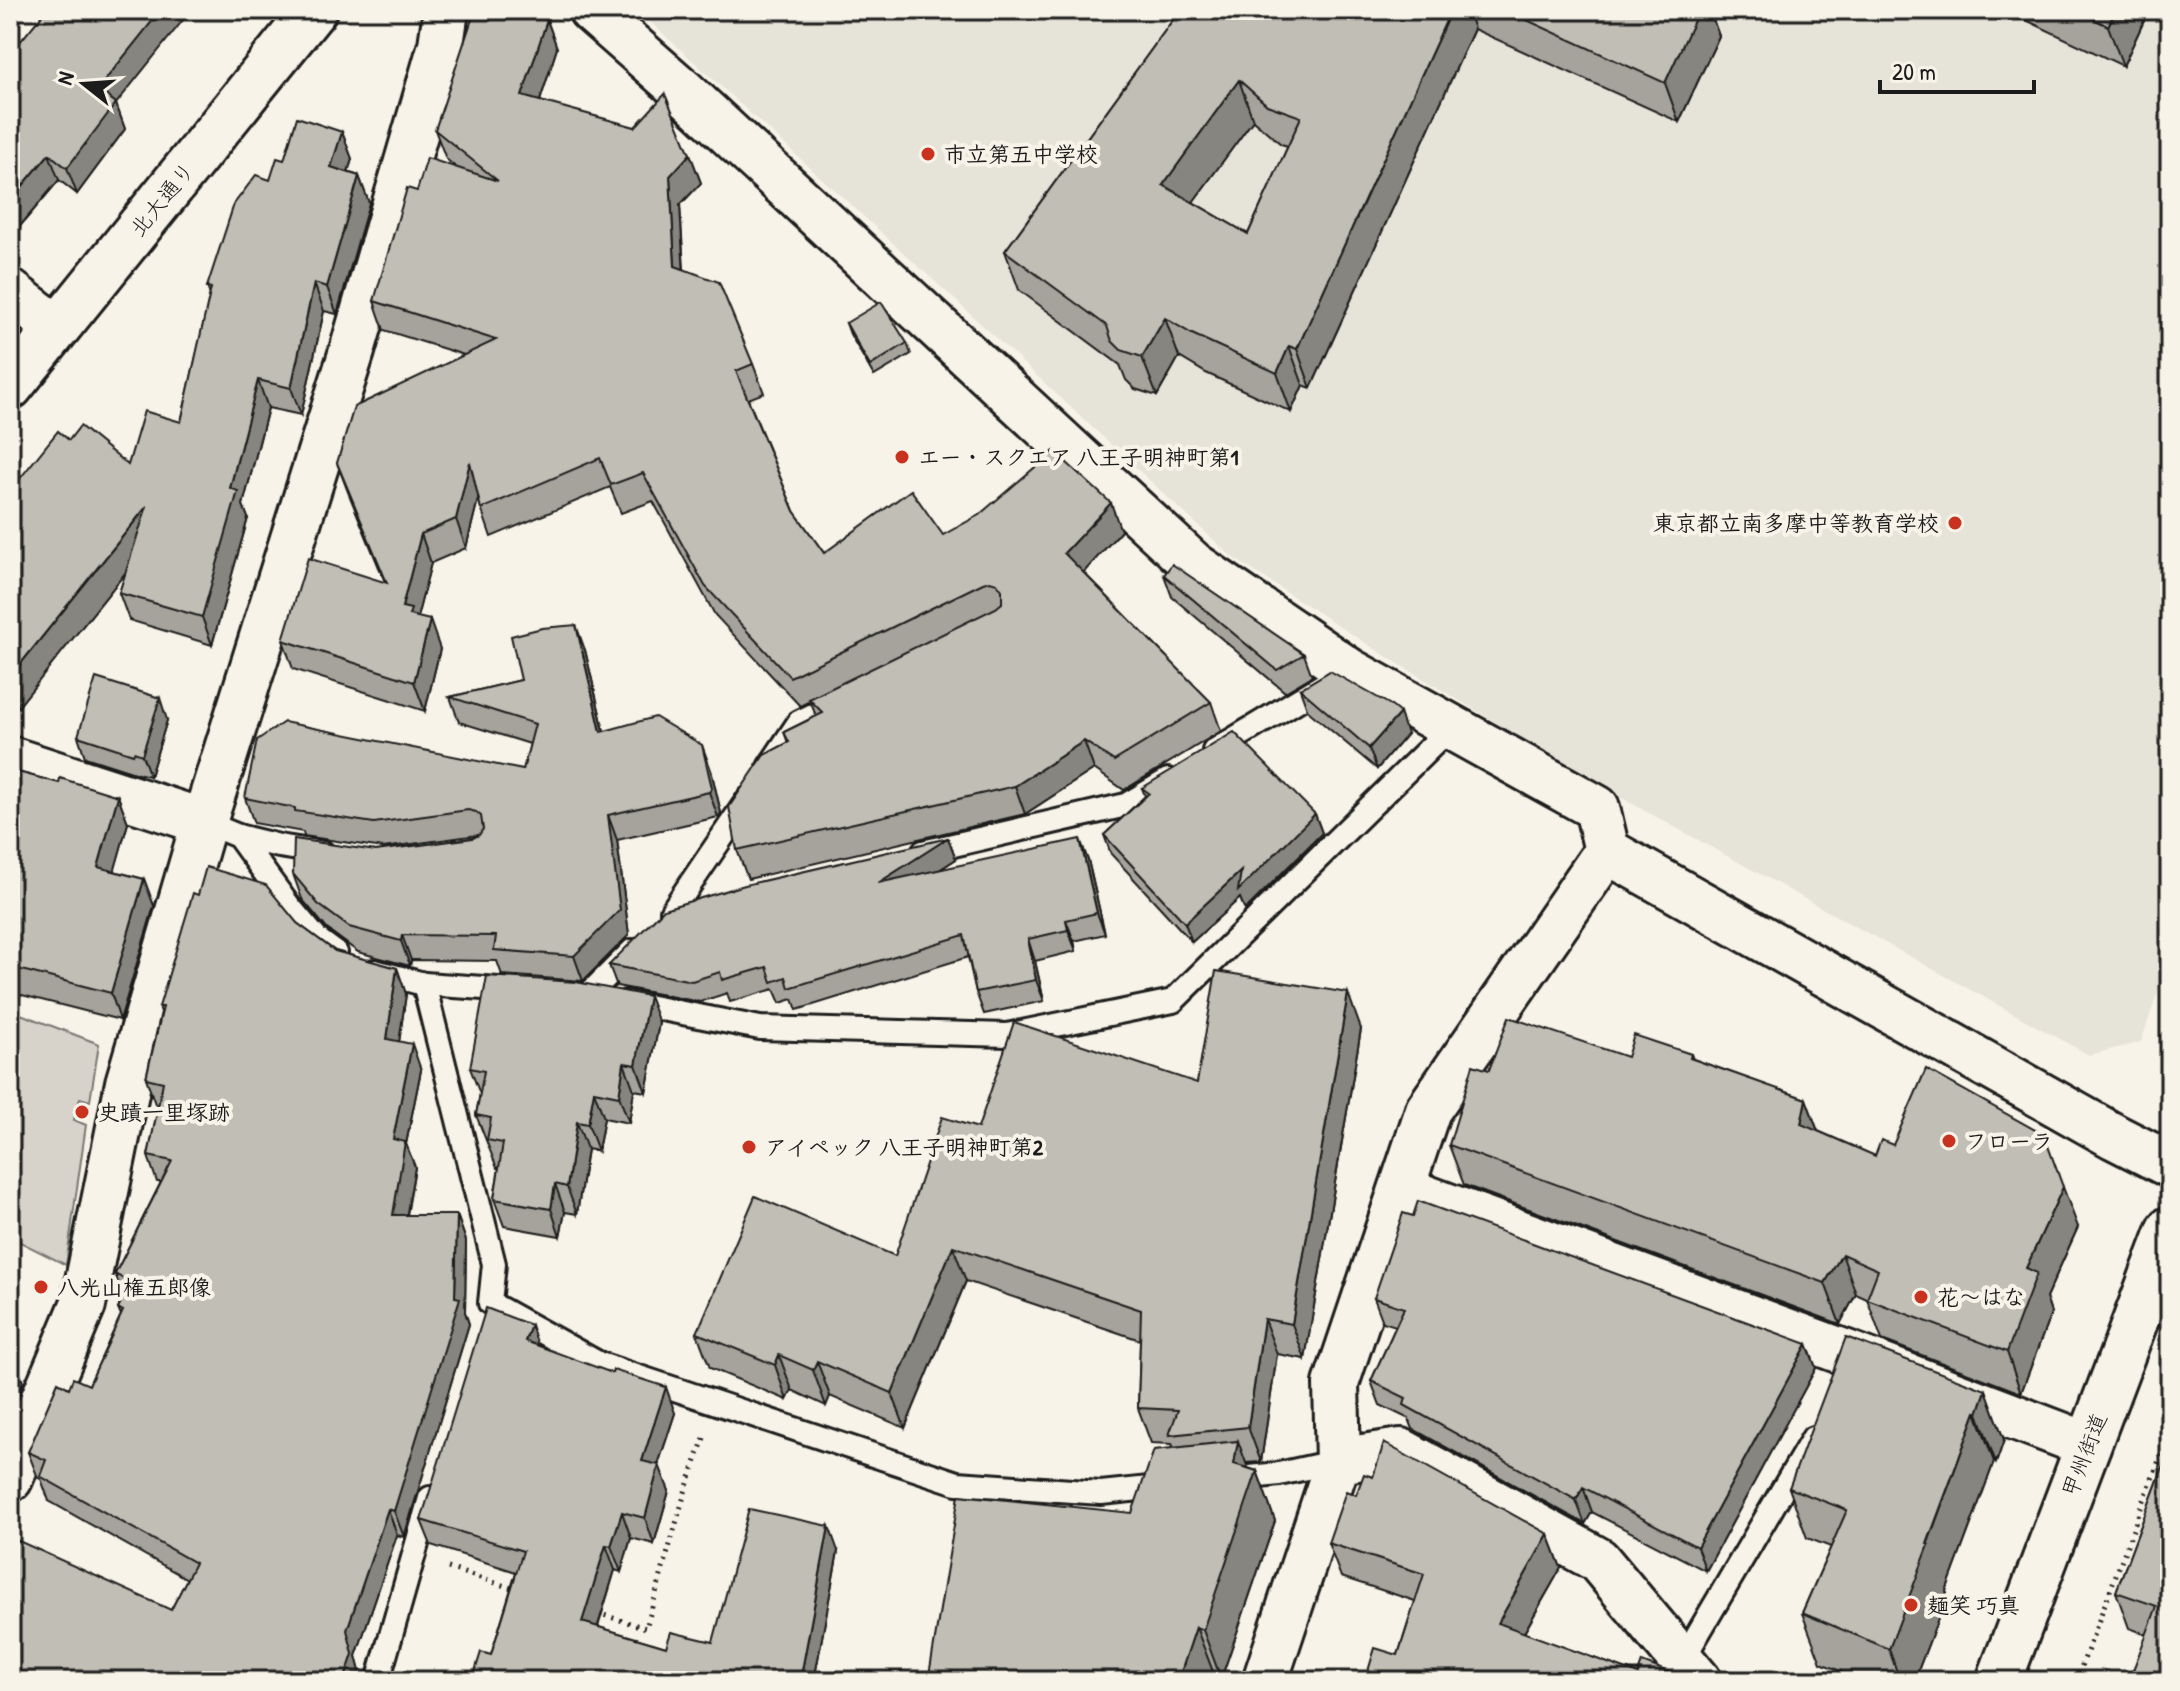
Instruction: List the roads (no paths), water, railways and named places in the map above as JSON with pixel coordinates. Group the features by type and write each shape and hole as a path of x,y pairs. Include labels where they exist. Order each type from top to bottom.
{"main road":[{"name":"北大通り","path":"10,387 314,10"},
{"path":"10,1479 83,1305 128,1083 221,829 352,351 441,45 446,10"},
{"path":"591,10 705,111 1194,565 1348,670 1597,808 1607,851 2170,1165"},
{"path":"10,292 57,328"},
{"path":"10,759 221,829"},
{"path":"1265,1681 1338,1461 1336,1384 1428,1110 1607,851"},
{"path":"1402,1189 1856,1365 2088,1445"},
{"name":"甲州街道","path":"1999,1681 2170,1229"},
{"path":"1338,1461 1401,1451 1598,1560 1690,1671"}],"lane":[{"path":"899,858 1126,805 1348,670"},
{"path":"588,995 662,921 799,722 857,694"},
{"path":"558,993 588,995 760,1028 1007,1035 1173,1001 1450,728"},
{"path":"221,829 279,846 339,855"},
{"path":"221,829 317,939 352,965 424,984 528,991"},
{"path":"662,921 703,904"},
{"path":"424,984 494,1264 488,1310 600,1364 957,1483 1101,1493 1279,1474 1338,1461"},
{"path":"1690,1671 1828,1413"},
{"path":"378,1681 435,1483"}],"place":[{"name":"市立第五中学校","path":"928,154"},
{"name":"エー・スクエア 八王子明神町第1","path":"902,457"},
{"name":"東京都立南多摩中等教育学校","path":"1955,523"},
{"name":"史蹟一里塚跡","path":"82,1112"},
{"name":"フローラ","path":"1949,1141"},
{"name":"アイペック 八王子明神町第2","path":"749,1147"},
{"name":"八光山権五郎像","path":"41,1287"},
{"name":"花～はな","path":"1921,1297"},
{"name":"麺笑 巧真","path":"1911,1605"}]}
